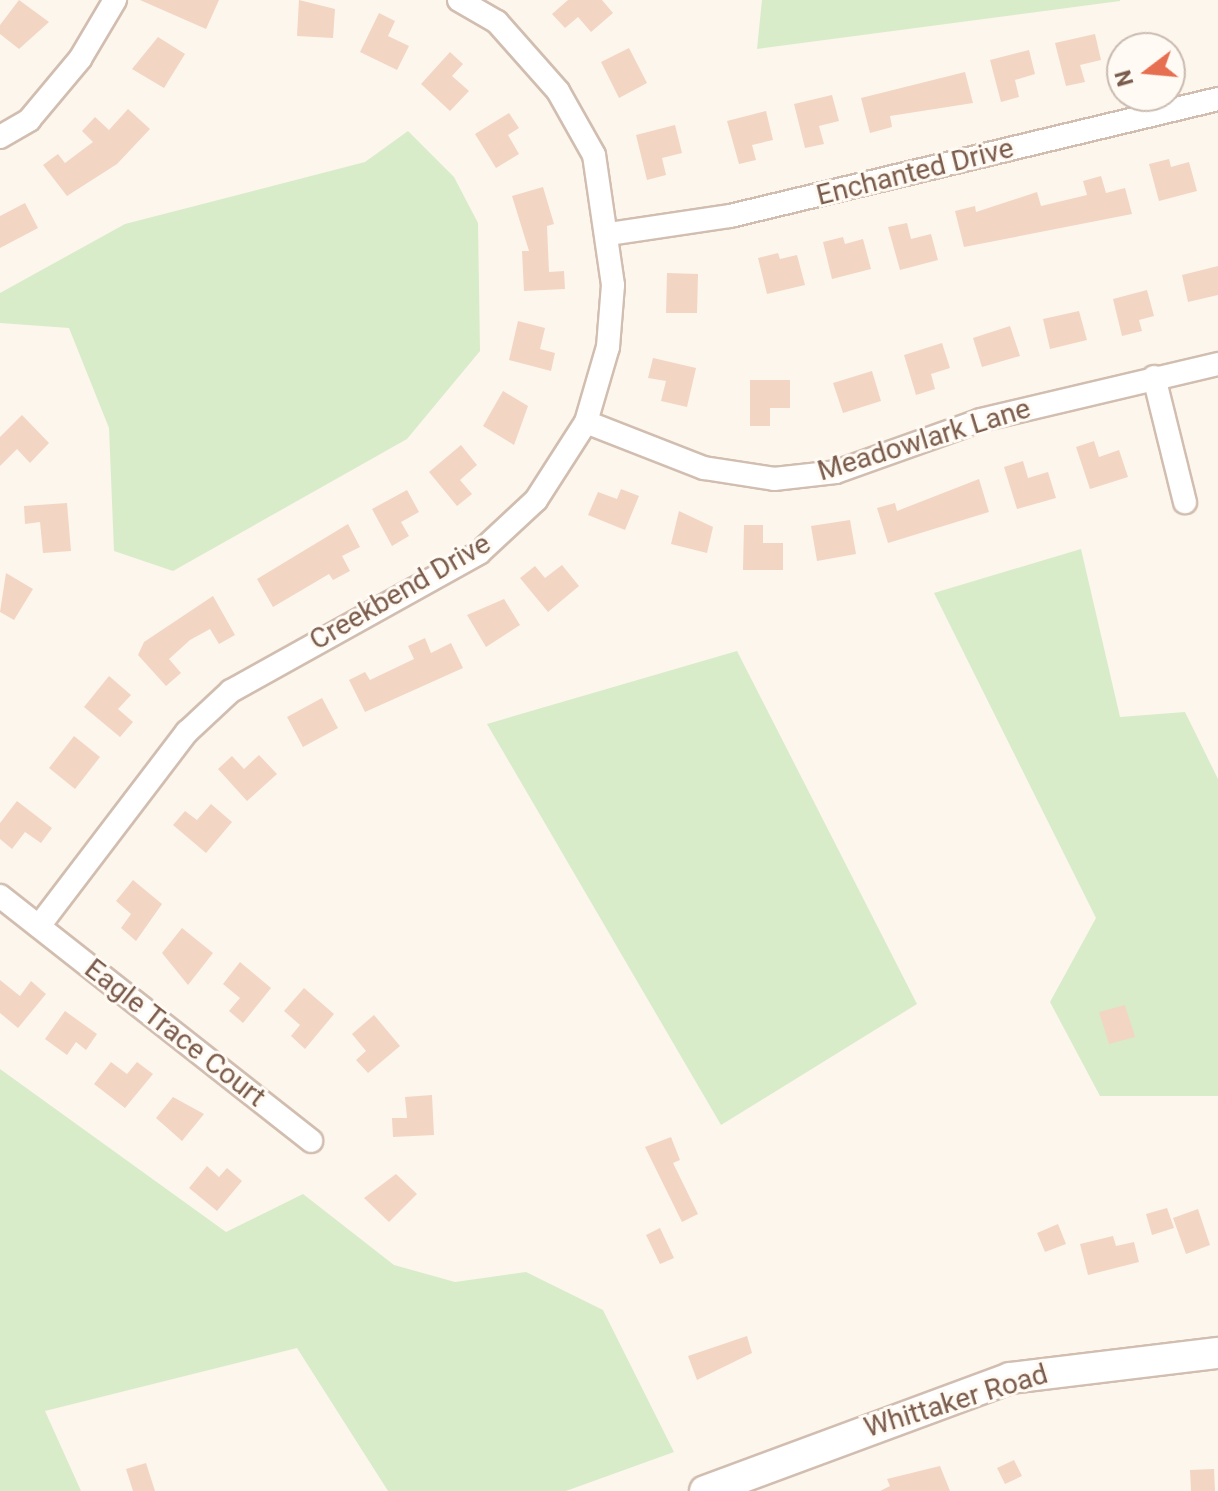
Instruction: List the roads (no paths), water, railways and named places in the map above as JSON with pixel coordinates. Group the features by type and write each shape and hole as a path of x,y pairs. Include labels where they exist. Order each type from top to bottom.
{"main road":[{"name":"Whittaker Road","path":"705,1491 1010,1378 1218,1353"}],"street":[{"path":"0,137 29,120 59,84 115,0"},
{"name":"Creekbend Drive","path":"39,926 187,732 220,701 479,553 536,500 586,422 608,347 609,234 594,155 558,91 497,22 459,0"},
{"name":"Enchanted Drive","path":"609,234 730,216 1218,99"},
{"name":"Meadowlark Lane","path":"586,422 704,468 774,479 836,472 981,420 1218,364"},
{"path":"1154,377 1185,502"},
{"name":"Eagle Trace Court","path":"0,896 311,1141"}]}
